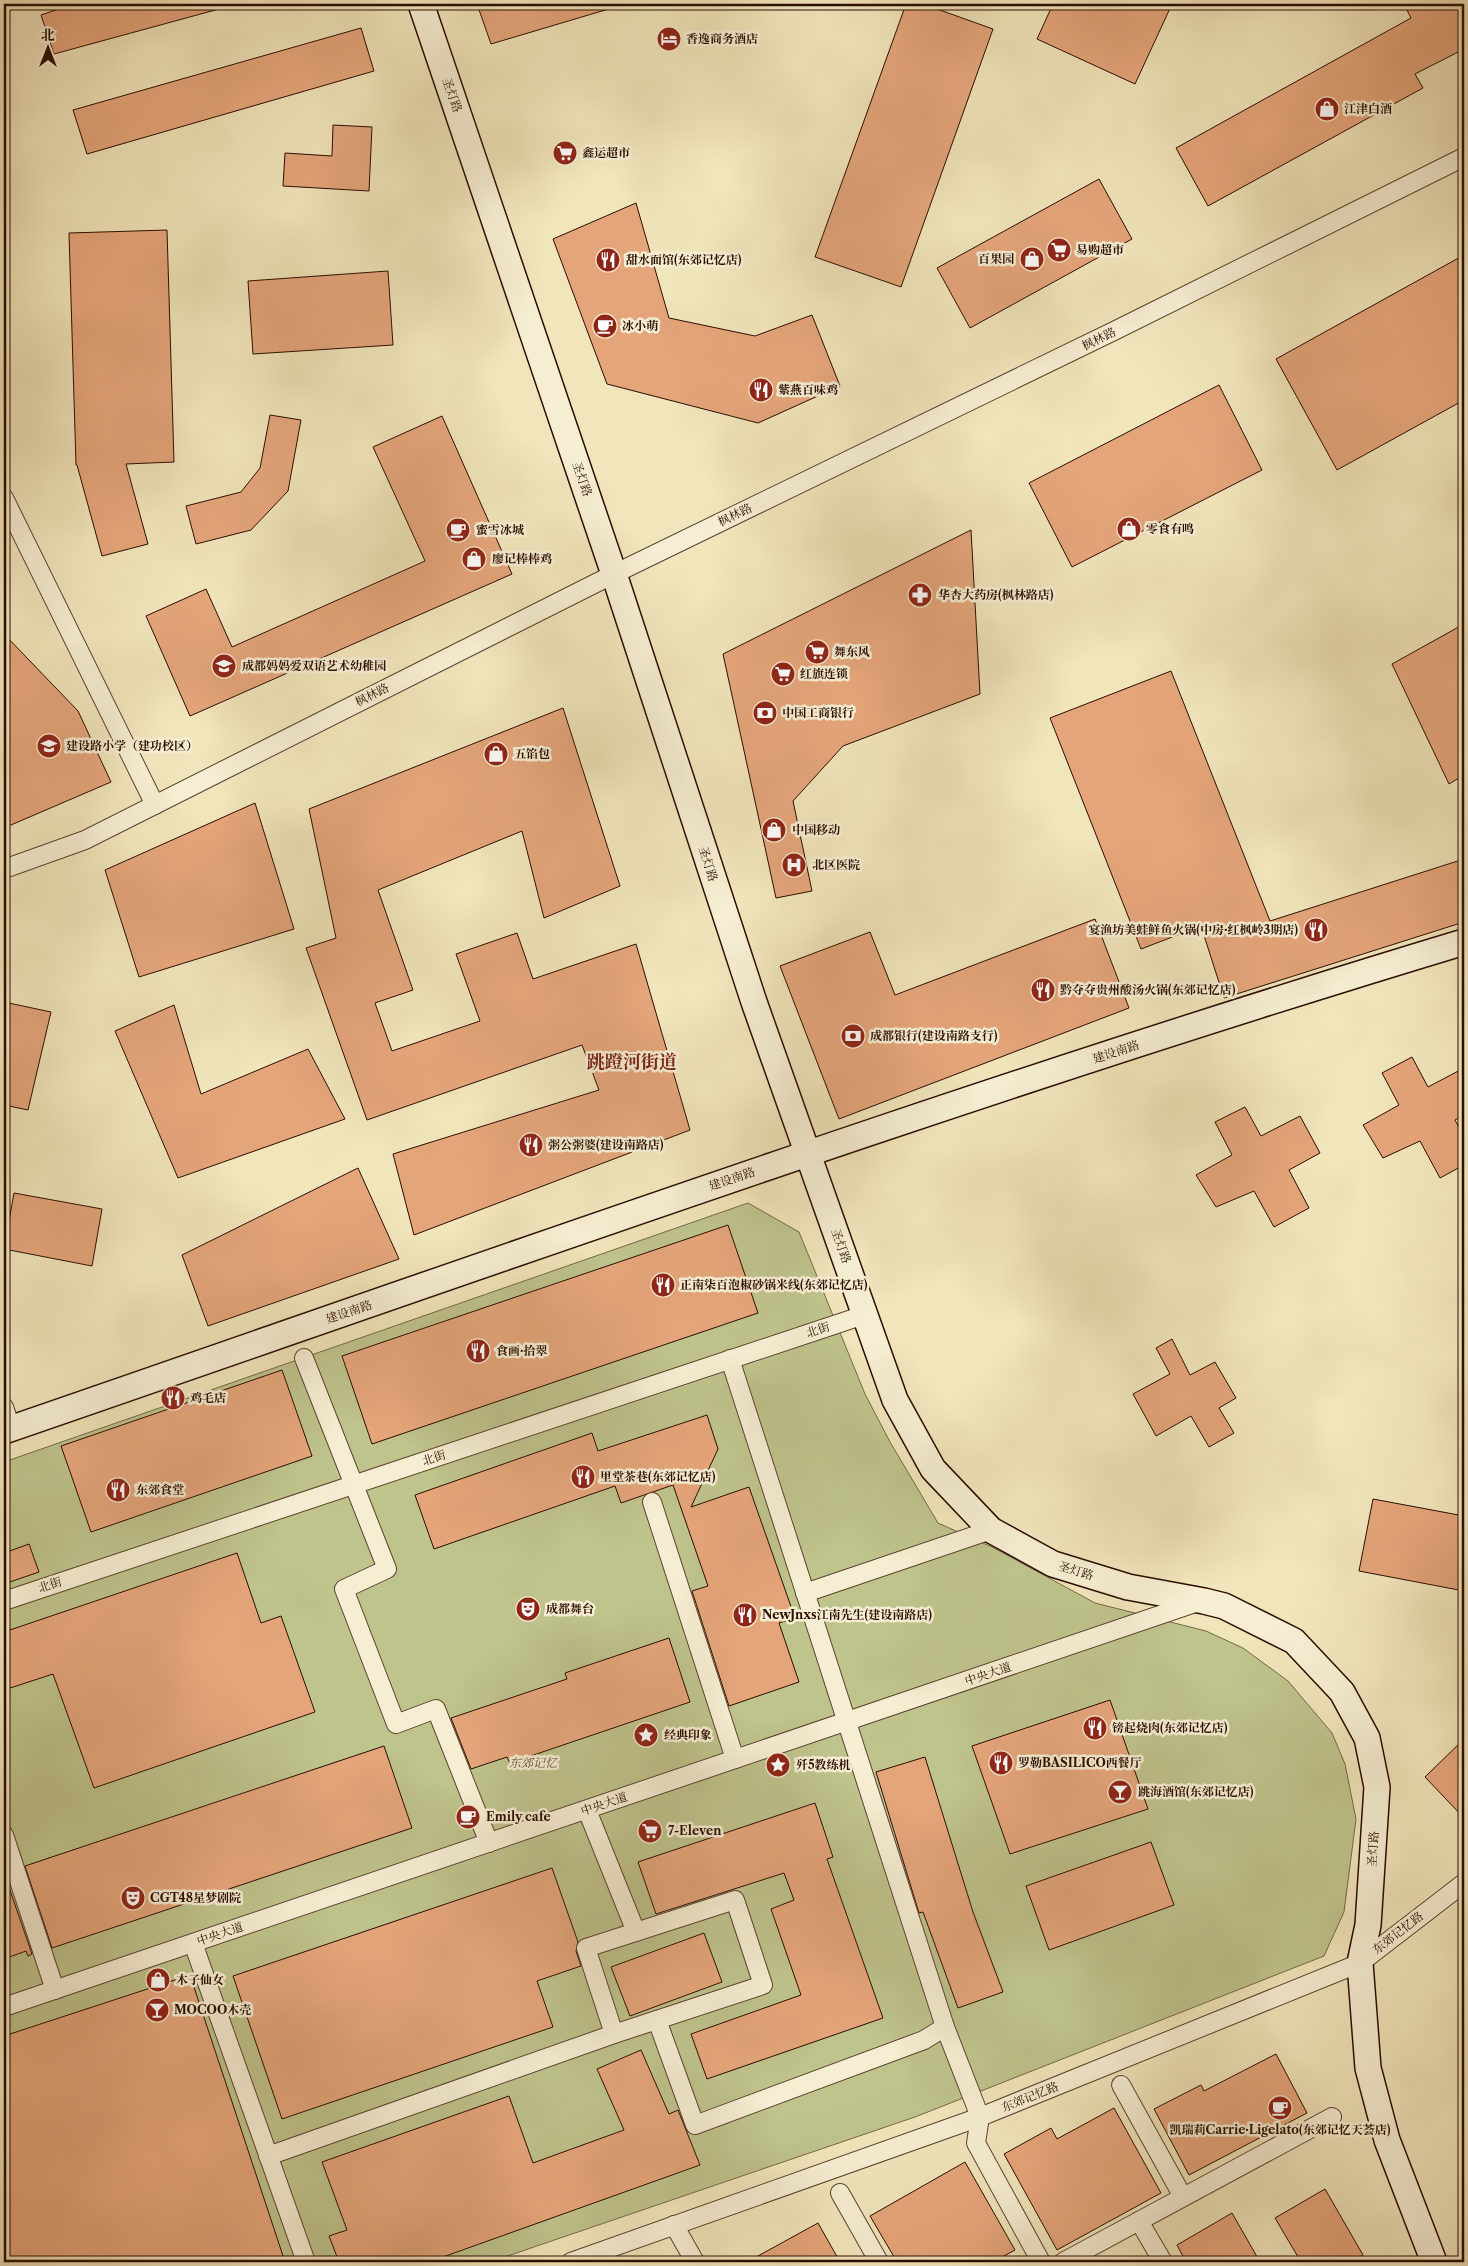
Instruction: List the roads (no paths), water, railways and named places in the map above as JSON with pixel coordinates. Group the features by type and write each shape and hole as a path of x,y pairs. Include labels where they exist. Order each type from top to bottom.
{"street":[{"name":"圣灯路","path":"421,4 614,574 754,1002 895,1400 934,1469 991,1530 1053,1564 1128,1587 1204,1600 1224,1606 1294,1641 1342,1692 1367,1738 1377,1787 1368,1924 1360,1963 1370,2077 1386,2140 1434,2262"},
{"name":"枫林路","path":"4,869 85,840 614,574 1108,335 1464,157"},
{"path":"4,498 155,805"},
{"name":"建设南路","path":"6,1422 1271,1000 1464,942"},
{"name":"北街","path":"4,1600 864,1315"},
{"path":"304,1358 387,1569 344,1589 396,1724 436,1709 488,1843"},
{"path":"730,1359 945,2027 980,2117 976,2143 1041,2262"},
{"path":"652,1502 735,1760"},
{"path":"805,1593 991,1530"},
{"name":"中央大道","path":"4,2007 1204,1600"},
{"path":"587,1810 636,1932"},
{"path":"4,1835 55,1990"},
{"name":"东郊记忆路","path":"571,2262 980,2117 1360,1963 1464,1883"},
{"path":"268,2156 614,2034 763,1985 735,1900 586,1948 614,2034"},
{"path":"193,1943 306,2262"},
{"path":"657,2020 695,2125 924,2040 945,2027"},
{"path":"1121,2085 1183,2197"},
{"path":"1063,2262 1332,2117"},
{"path":"840,2193 879,2262"},
{"path":"1139,2221 1163,2262"},
{"path":"674,2225 694,2262"}],"place":[{"name":"香逸商务酒店","path":"669,39"},
{"name":"江津白酒","path":"1327,109"},
{"name":"鑫运超市","path":"565,153"},
{"name":"易购超市","path":"1059,250"},
{"name":"百果园","path":"1032,259"},
{"name":"甜水面馆(东郊记忆店)","path":"608,260"},
{"name":"冰小萌","path":"605,326"},
{"name":"紫燕百味鸡","path":"761,390"},
{"name":"零食有鸣","path":"1129,529"},
{"name":"蜜雪冰城","path":"458,530"},
{"name":"廖记棒棒鸡","path":"474,559"},
{"name":"华杏大药房(枫林路店)","path":"920,595"},
{"name":"舞东风","path":"817,652"},
{"name":"成都妈妈爱双语艺术幼稚园","path":"224,666"},
{"name":"红旗连锁","path":"783,674"},
{"name":"中国工商银行","path":"765,713"},
{"name":"建设路小学（建功校区）","path":"49,746"},
{"name":"五馅包","path":"496,754"},
{"name":"中国移动","path":"774,830"},
{"name":"北区医院","path":"794,865"},
{"name":"宴渔坊美蛙鲜鱼火锅(中房·红枫岭3期店)","path":"1316,930"},
{"name":"黔夺夺贵州酸汤火锅(东郊记忆店)","path":"1043,990"},
{"name":"成都银行(建设南路支行)","path":"853,1036"},
{"name":"粥公粥婆(建设南路店)","path":"531,1145"},
{"name":"正南柒百泡椒砂锅米线(东郊记忆店)","path":"663,1285"},
{"name":"食画·拾翠","path":"478,1351"},
{"name":"鸡毛店","path":"173,1398"},
{"name":"里堂茶巷(东郊记忆店)","path":"583,1477"},
{"name":"东郊食堂","path":"118,1490"},
{"name":"成都舞台","path":"528,1609"},
{"name":"NewJnxs江南先生(建设南路店)","path":"745,1615"},
{"name":"镑起烧肉(东郊记忆店)","path":"1095,1728"},
{"name":"经典印象","path":"646,1735"},
{"name":"罗勒BASILICO西餐厅","path":"1001,1763"},
{"name":"歼5教练机","path":"778,1765"},
{"name":"跳海酒馆(东郊记忆店)","path":"1120,1792"},
{"name":"Emily cafe","path":"468,1817"},
{"name":"7-Eleven","path":"650,1831"},
{"name":"CGT48星梦剧院","path":"133,1898"},
{"name":"木子仙女","path":"158,1980"},
{"name":"MOCOO木壳","path":"157,2010"},
{"name":"凯瑞莉Carrie·Ligelato(东郊记忆天荟店)","path":"1280,2108"}],"district":[{"name":"跳蹬河街道","path":"632,1062"}],"park label":[{"name":"东郊记忆","path":"533,1763"}]}
